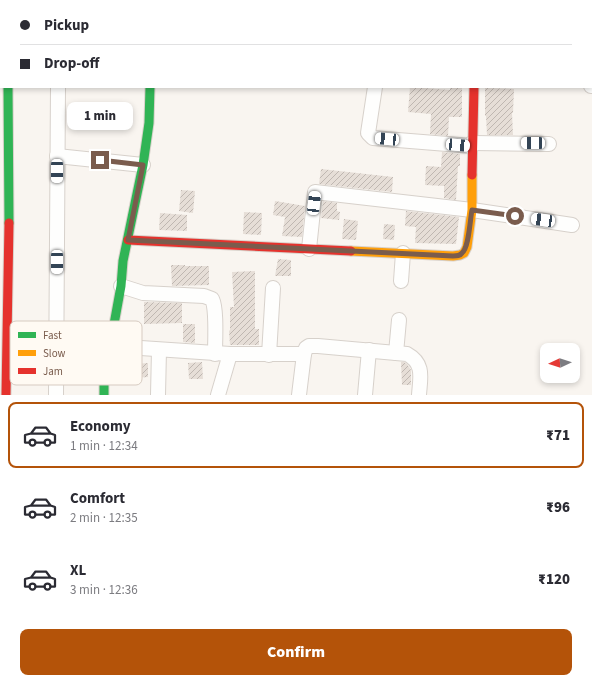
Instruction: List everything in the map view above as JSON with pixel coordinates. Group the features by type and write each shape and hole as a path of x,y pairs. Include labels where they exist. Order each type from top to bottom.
{"street":[{"path":"6,395 9,231 4,157 8,88"},
{"path":"57,321 58,88"},
{"path":"115,321 121,286 123,261 143,165 149,123 150,88"},
{"path":"375,88 368,133 373,138 472,144 548,144"},
{"path":"128,240 453,256 460,255 464,253 467,247 472,210 474,88"},
{"path":"58,156 143,165"},
{"path":"309,249 315,192 472,210 572,225"},
{"path":"401,281 403,253"},
{"path":"121,286 144,293 204,296 212,299 214,302 215,313 216,354"},
{"path":"269,355 273,288"},
{"path":"396,353 398,320"},
{"path":"300,395 304,354 306,348 309,346 318,346 407,354 414,357 419,364 421,372 418,395"},
{"path":"142,349 216,354 304,354"},
{"path":"158,395 159,350"},
{"path":"365,395 369,350"},
{"path":"218,395 230,354"},
{"path":"56,385 56,395"}],"building":[{"path":"410,88 450,90 450,88 462,88 462,117 449,117 448,136 430,134 431,114 408,112"},
{"path":"485,88 514,89 512,113 513,135 487,135"},
{"path":"442,152 460,154 456,200 444,198 444,186 425,185 426,166 441,167"},
{"path":"321,169 393,177 392,192 319,184"},
{"path":"181,190 195,191 193,213 179,211"},
{"path":"275,201 305,206 302,237 282,236 285,217 273,215"},
{"path":"323,201 337,203 337,211 340,212 339,220 321,218"},
{"path":"406,211 459,217 456,244 415,243 416,227 405,226"},
{"path":"244,212 262,213 261,235 243,234"},
{"path":"160,213 187,215 187,231 159,230"},
{"path":"344,219 358,221 356,240 342,239"},
{"path":"384,224 395,225 394,240 383,239"},
{"path":"278,259 291,260 291,276 275,276"},
{"path":"171,265 209,266 209,285 172,286"},
{"path":"255,271 255,329 259,329 259,345 230,345 230,307 234,307 232,272"},
{"path":"144,302 182,303 182,323 144,324"},
{"path":"183,324 195,324 195,343 183,342"},
{"path":"202,362 203,379 189,379 188,363"},
{"path":"401,362 407,364 411,370 411,385 402,385"},
{"path":"142,363 148,363 148,377 142,377"}],"traffic: fast":[{"path":"8,88 9,223"},
{"path":"115,321 121,286 123,261 143,165 149,123 150,88"},
{"path":"104,385 104,395"}],"traffic: slow":[{"path":"351,251 453,256 464,253 467,247 472,210 472,175"}],"traffic: jam":[{"path":"472,175 474,88"},
{"path":"6,395 9,223"},
{"path":"128,240 351,251"}],"route":[{"path":"100,160 143,165 128,240 453,256 464,253 467,247 472,210 515,216"}]}
